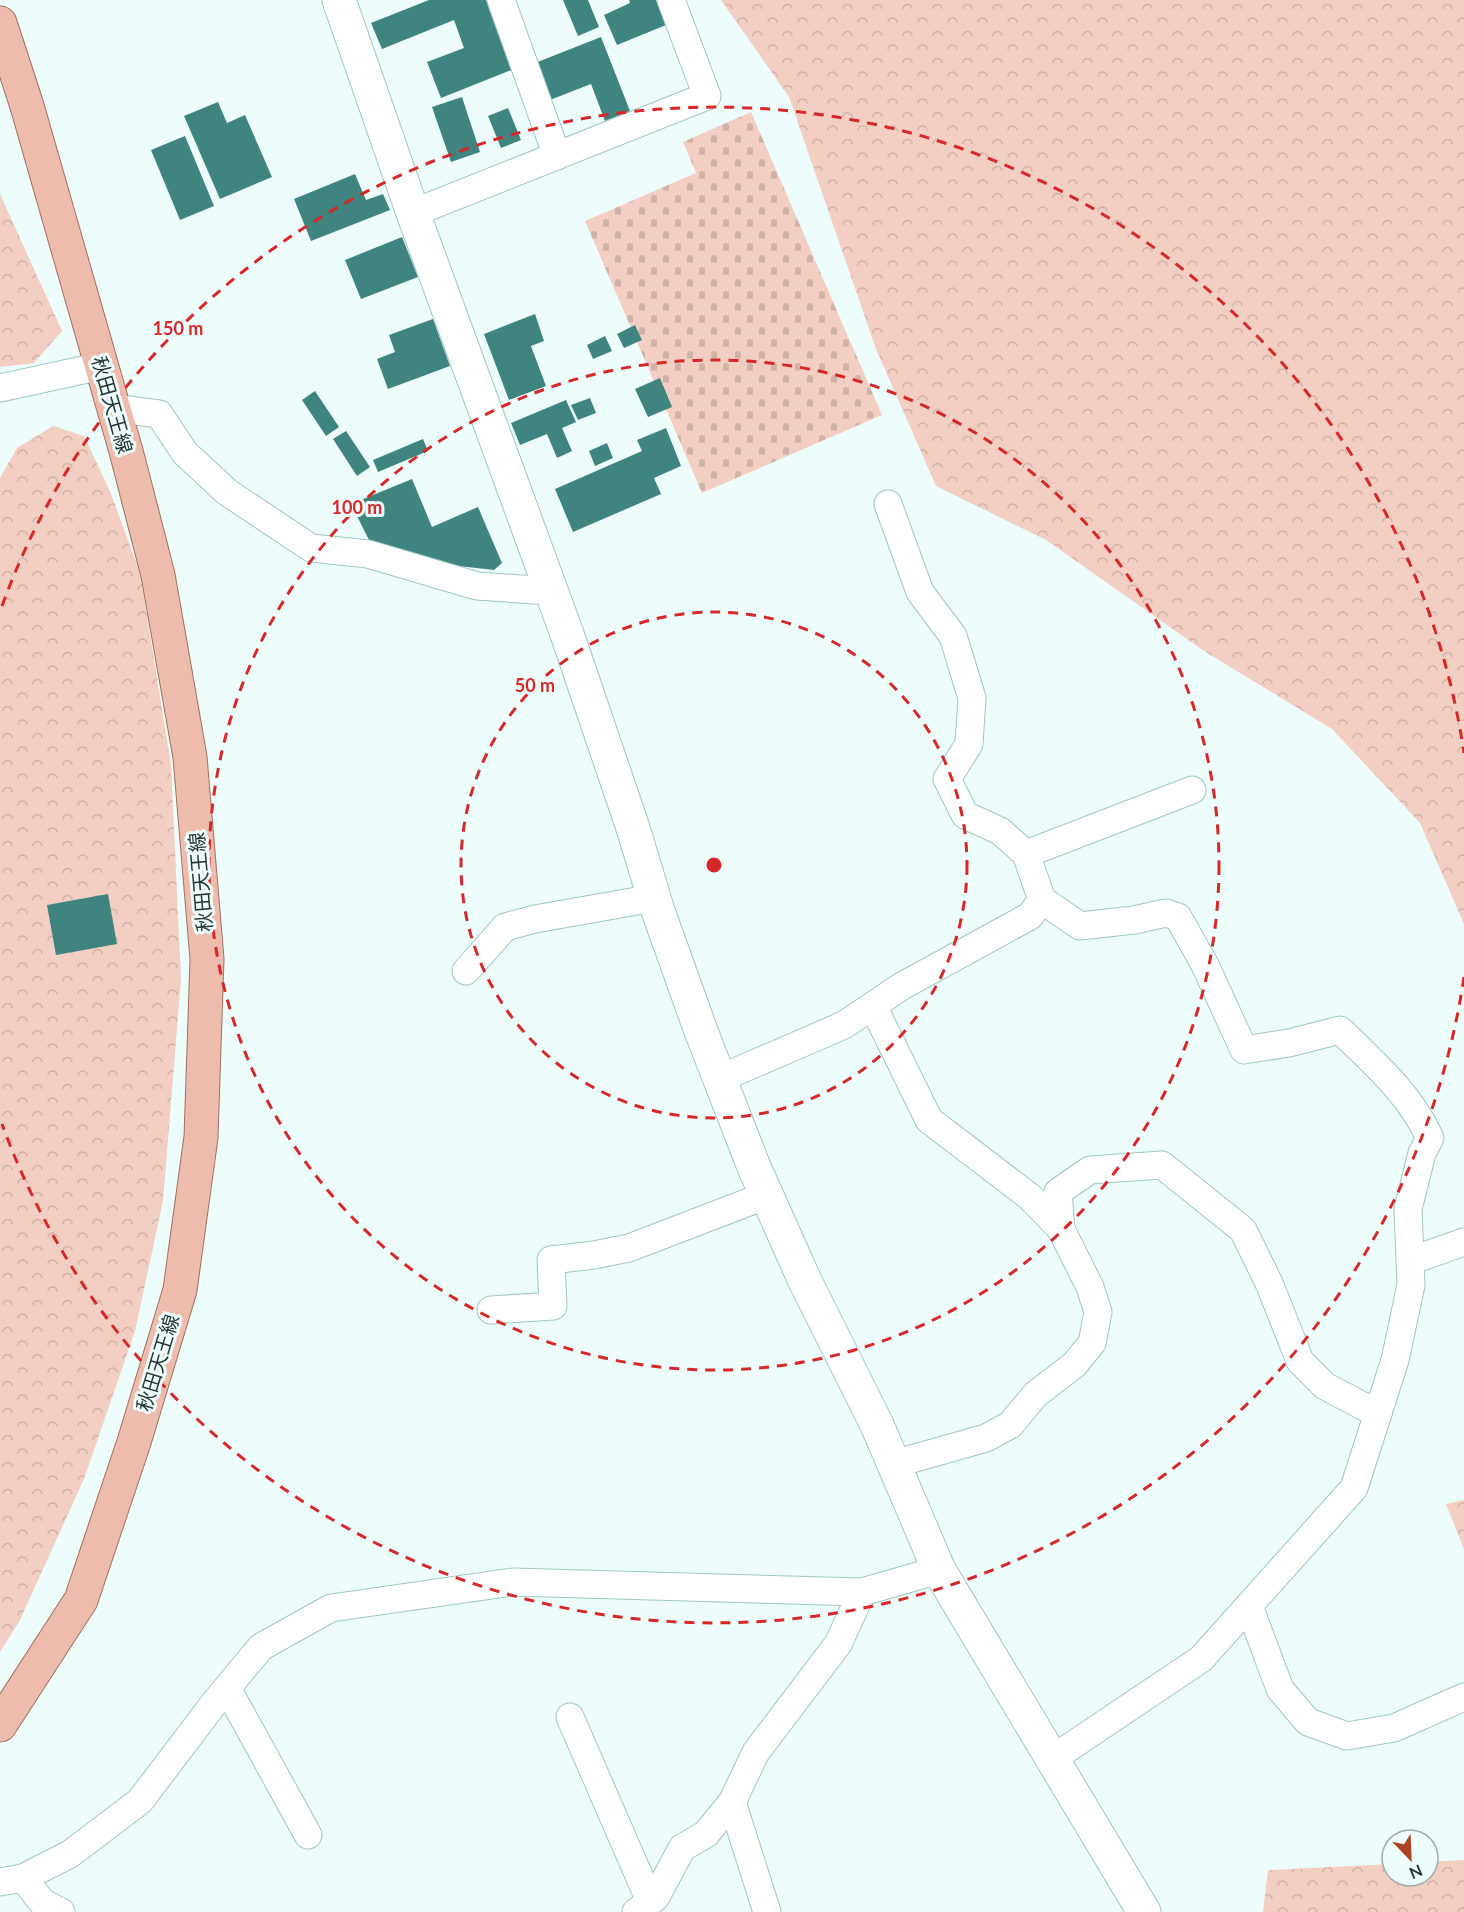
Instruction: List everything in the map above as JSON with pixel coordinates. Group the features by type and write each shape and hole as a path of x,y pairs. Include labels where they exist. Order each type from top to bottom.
{"main road":[{"name":"秋田天王線","path":"0,23 27,106 158,575 190,757 207,959 201,1137 180,1290 134,1442 81,1600 0,1725"}],"street":[{"path":"339,0 413,213 550,591 633,828 654,898 719,1079 767,1195 805,1281 877,1425 939,1570 1144,1912"},
{"path":"501,0 557,156"},
{"path":"413,213 707,96 671,0"},
{"path":"0,388 101,366"},
{"path":"113,408 159,414 185,453 227,492 311,548 368,554 477,586 550,591"},
{"path":"888,504 920,592 953,636 972,698 969,744 947,779 965,815 1000,831 1026,854 1042,900 1080,926 1134,920 1166,913 1178,917 1205,964 1244,1050 1289,1043 1340,1030 1399,1088 1421,1119 1430,1138 1422,1153 1408,1209 1412,1285 1395,1360 1354,1488 1201,1659 1052,1759"},
{"path":"1026,854 1192,790"},
{"path":"466,971 505,927 535,919 654,898"},
{"path":"719,1079 844,1025 902,986 1030,916 1042,900"},
{"path":"873,1006 929,1120 1030,1197 1061,1229 1090,1287 1098,1312 1092,1343 1074,1365 1036,1394 1010,1425 986,1438 894,1464"},
{"path":"1061,1229 1058,1192 1090,1170 1162,1165 1243,1230 1269,1283 1300,1361 1325,1386 1378,1414"},
{"path":"491,1310 553,1306 551,1260 629,1248 767,1195"},
{"path":"1410,1261 1464,1242"},
{"path":"11,1880 70,1854 140,1801 261,1647 331,1608 513,1582 862,1592 939,1570"},
{"path":"570,1717 643,1907 656,1897 682,1848 706,1834 732,1802 756,1752 838,1644 862,1592"},
{"path":"1249,1606 1280,1689 1308,1722 1347,1736 1394,1728 1464,1697"},
{"path":"227,1688 308,1835"},
{"path":"732,1802 767,1912"},
{"path":"11,1880 42,1902 61,1912"}],"green space":[{"path":"721,0 1464,0 1464,924 1420,823 1332,729 1204,651 1046,540 936,486 876,349 789,97"},
{"path":"751,112 882,415 702,493 585,221 696,173 683,142"},
{"path":"0,194 62,331 34,363 0,367"},
{"path":"53,426 84,436 110,491 140,573 171,765 181,979 163,1201 135,1331 84,1479 19,1622 0,1652 0,478 17,448"},
{"path":"1464,1500 1464,1549 1446,1504"},
{"path":"1464,1860 1464,1912 1263,1912 1268,1870 1380,1865 1380,1888 1440,1888 1440,1861"}],"building":[{"path":"429,0 486,0 514,69 441,98 427,62 464,48 454,20 382,49 371,23"},
{"path":"563,0 588,0 599,27 578,36"},
{"path":"629,0 656,0 666,25 617,45 604,15 630,3"},
{"path":"601,37 630,111 605,121 591,84 550,100 535,63"},
{"path":"462,97 480,152 451,162 432,107"},
{"path":"218,102 227,123 245,115 272,177 220,199 184,116"},
{"path":"508,108 521,140 501,148 488,116"},
{"path":"185,136 214,206 180,220 151,150"},
{"path":"355,174 366,200 383,194 390,210 311,241 294,199"},
{"path":"402,237 418,277 361,299 345,260"},
{"path":"535,314 544,341 531,346 546,386 509,400 484,334"},
{"path":"433,319 450,366 388,389 377,359 395,352 389,335"},
{"path":"635,325 642,340 624,348 617,334"},
{"path":"605,336 612,351 593,359 587,345"},
{"path":"660,378 672,407 648,417 635,389"},
{"path":"315,391 339,427 326,436 302,400"},
{"path":"590,398 596,413 578,420 571,405"},
{"path":"566,400 576,422 562,428 572,451 557,458 547,434 520,445 511,423"},
{"path":"666,428 681,466 654,478 661,494 573,532 555,489 642,451 637,440"},
{"path":"346,431 370,467 357,476 333,439"},
{"path":"423,439 428,451 378,472 373,460"},
{"path":"607,443 613,458 595,466 589,451"},
{"path":"412,479 432,527 478,507 502,563 494,570 441,564 371,544 351,504"},
{"path":"108,894 117,944 56,955 47,905"}]}
